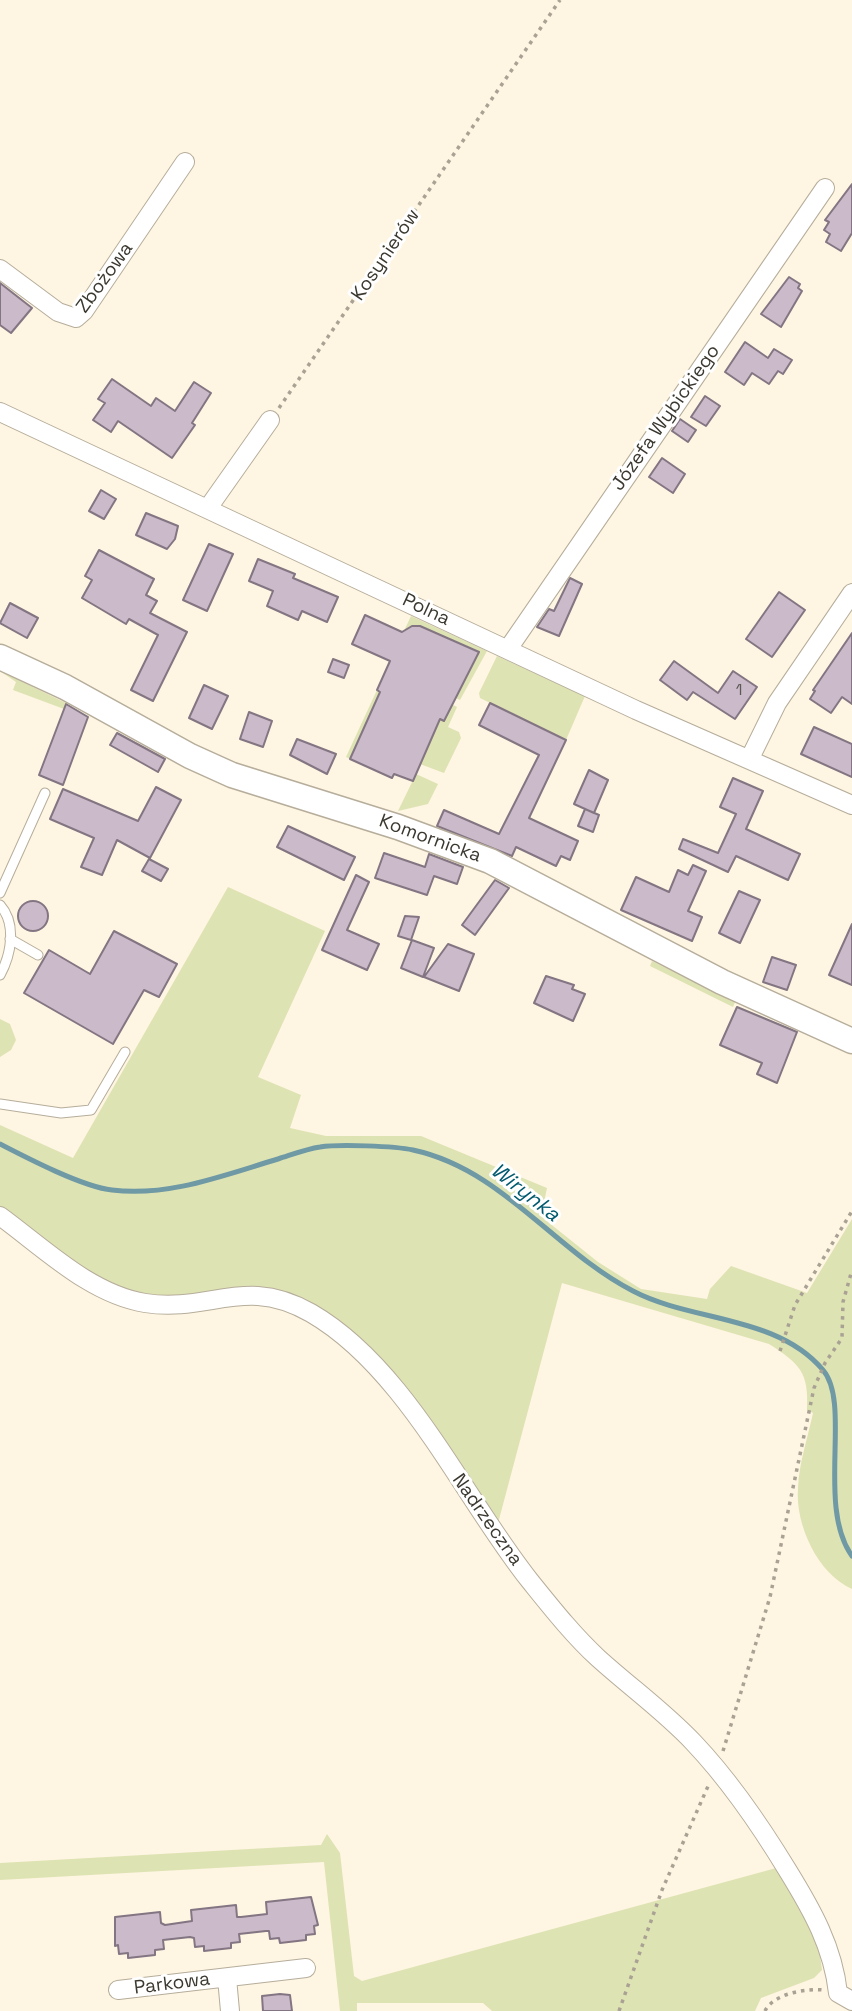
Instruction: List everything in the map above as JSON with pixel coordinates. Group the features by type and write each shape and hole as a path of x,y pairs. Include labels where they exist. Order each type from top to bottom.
{"street":[{"name":"Zbożowa","path":"0,269 58,312 76,318 84,311 185,162"},
{"name":"Józefa Wybickiego","path":"508,649 825,188"},
{"name":"Polna","path":"0,412 636,710 852,805"},
{"path":"208,508 270,420"},
{"path":"750,758 777,704 852,593"},
{"name":"Komornicka","path":"0,657 65,687 221,770 411,831 497,864 722,982 852,1041"},
{"name":"Nadrzeczna","path":"0,1216 85,1278 123,1298 183,1305 228,1295 267,1296 289,1303 329,1325 389,1384 424,1426 506,1548 565,1624 718,1769 761,1827 812,1910 831,1952 845,1997"},
{"name":"Parkowa","path":"118,1990 306,1968"},
{"name":"Parkowa","path":"227,1978 230,2011"}],"lane":[{"path":"0,893 45,793"},
{"path":"0,905 8,920 10,939 8,956 0,975"},
{"path":"10,939 38,955"},
{"path":"0,1104 61,1113 91,1110 125,1052"}],"path":[{"name":"Kosynierów","path":"270,420 560,0"},
{"path":"780,1351 784,1331 799,1297 852,1211"},
{"path":"619,2011 662,1890 718,1769 767,1609 819,1376 842,1338 843,1302 852,1270"},
{"path":"765,2011 781,1998 810,1990 845,1997"}],"green space":[{"path":"411,616 487,651 460,700 456,698 479,652 420,626 412,626 404,631"},
{"path":"497,656 585,696 566,740 480,698 479,693"},
{"path":"0,671 66,703 64,709 13,690 16,682"},
{"path":"377,690 444,721 453,705 457,707 448,727 459,732 461,738 444,773 420,764 437,725 377,699 350,759 346,757"},
{"path":"416,774 438,784 428,804 398,811"},
{"path":"228,887 325,931 258,1077 301,1095 290,1128 326,1136 421,1136 547,1188 543,1207 548,1222 598,1262 641,1289 707,1299 710,1289 731,1266 807,1293 852,1219 852,1589 840,1582 819,1560 805,1532 800,1517 798,1488 813,1413 807,1410 806,1386 800,1370 788,1357 769,1344 562,1283 497,1527 431,1428 314,1308 147,1294 118,1287 98,1278 0,1211 0,1125 73,1158"},
{"path":"652,961 735,1002 733,1007 650,966"},
{"path":"0,1019 10,1024 16,1040 11,1050 0,1057"},
{"path":"327,1834 340,1853 354,1976 362,1981 780,1867 819,1948 822,1970 814,1978 761,1998 755,2011 492,2011 483,2003 357,2003 357,2011 340,2011 324,1862 0,1880 0,1863 321,1845"}],"building":[{"path":"852,184 852,233 841,251 826,242 830,234 824,230 829,222 825,220"},
{"path":"789,277 800,284 798,288 802,291 781,327 761,314"},
{"path":"0,283 32,308 11,333 0,325"},
{"path":"745,342 768,358 774,349 792,360 783,374 778,371 769,384 752,373 744,385 725,372"},
{"path":"112,379 151,406 156,398 175,411 194,382 211,393 192,423 195,425 172,458 118,421 111,432 93,420 105,403 98,399"},
{"path":"705,396 720,406 706,426 691,417"},
{"path":"680,419 696,430 688,442 672,431"},
{"path":"662,458 685,474 673,493 649,477"},
{"path":"101,490 116,499 104,519 89,511"},
{"path":"146,513 178,526 175,539 167,549 136,535"},
{"path":"209,544 233,554 207,611 183,600"},
{"path":"99,550 154,579 146,595 157,601 150,613 187,632 153,701 131,690 158,635 129,619 126,624 82,598 92,580 85,576"},
{"path":"258,559 295,574 293,578 338,597 327,622 302,611 298,620 267,606 273,591 249,581"},
{"path":"570,578 582,584 559,636 537,627 549,609 554,611"},
{"path":"779,592 805,610 772,657 746,639"},
{"path":"10,603 38,618 27,638 0,623"},
{"path":"365,615 402,632 412,626 420,626 479,652 444,721 440,719 413,781 394,774 392,778 350,759 380,692 377,690 390,661 352,644"},
{"path":"852,633 852,704 842,697 831,713 810,699 815,691 813,690"},
{"path":"333,659 349,665 344,678 328,672"},
{"path":"674,661 718,693 733,671 757,687 735,719 693,692 687,700 660,680"},
{"path":"204,685 228,696 212,729 189,718"},
{"path":"490,703 566,740 529,818 578,841 570,860 561,856 556,866 516,847 512,856 437,826 444,810 499,834 539,755 479,725"},
{"path":"66,704 88,717 63,785 39,775"},
{"path":"249,712 272,721 263,747 240,739"},
{"path":"814,727 852,744 852,777 801,754"},
{"path":"117,733 165,759 158,772 110,745"},
{"path":"297,739 336,754 327,774 290,755"},
{"path":"589,770 608,780 594,813 574,804"},
{"path":"733,778 763,791 746,829 800,854 788,880 736,856 728,872 679,849 683,839 718,853 736,814 720,807"},
{"path":"156,787 181,800 150,858 117,840 102,875 81,867 94,838 50,819 63,789 138,821"},
{"path":"585,809 599,815 593,832 578,826"},
{"path":"288,826 355,857 344,880 277,847"},
{"path":"384,853 425,867 429,854 463,867 457,884 434,876 427,895 375,878"},
{"path":"149,859 168,869 161,881 142,871"},
{"path":"693,865 706,871 688,911 702,917 692,941 621,910 636,877 669,892 678,870 688,875"},
{"path":"356,875 369,882 347,930 379,944 367,970 322,950"},
{"path":"495,880 509,888 475,935 462,925"},
{"path":"739,891 760,900 740,943 719,933"},
{"path":"33,901 44,905 48,916 44,927 33,931 22,927 18,916 22,905"},
{"path":"405,916 419,917 411,940 398,936"},
{"path":"852,924 852,985 829,975"},
{"path":"114,931 177,964 159,997 144,990 113,1044 24,993 49,950 90,974"},
{"path":"412,940 434,948 423,977 401,968"},
{"path":"448,944 474,954 459,991 424,977"},
{"path":"772,957 796,965 787,990 763,982"},
{"path":"546,976 574,985 572,989 585,994 573,1021 534,1003"},
{"path":"737,1007 797,1032 777,1083 757,1074 762,1063 720,1045"},
{"path":"311,1897 318,1925 314,1926 315,1934 306,1935 306,1940 280,1943 279,1938 270,1939 269,1931 266,1931 239,1934 240,1942 231,1943 231,1948 204,1951 204,1946 195,1947 194,1938 190,1937 163,1940 164,1949 155,1950 155,1955 128,1958 128,1953 119,1954 118,1945 115,1946 115,1917 160,1912 161,1923 165,1925 192,1921 191,1910 236,1905 237,1917 241,1917 267,1914 266,1902"},
{"path":"290,1995 292,2011 263,2011 262,1996"}],"waterway":[{"name":"Wirynka","path":"0,1144 86,1184 112,1190 154,1190 196,1183 328,1146 413,1150 445,1160 474,1174 501,1192 578,1255 633,1291 681,1309 758,1329 804,1352 823,1370 831,1386 835,1406 836,1511 842,1535 852,1556"}]}
